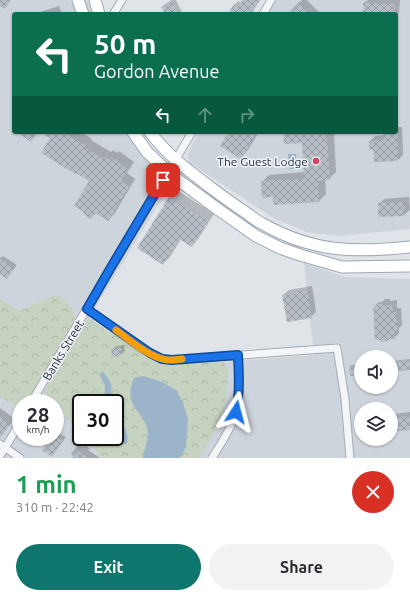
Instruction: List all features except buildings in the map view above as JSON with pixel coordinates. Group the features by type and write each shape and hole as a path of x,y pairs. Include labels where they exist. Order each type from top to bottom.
{"main road":[{"path":"78,0 82,12"},
{"path":"95,0 98,12"},
{"path":"134,134 148,152 168,172 255,235 280,248 342,267 410,266"},
{"path":"152,134 176,160 222,196 261,223 287,236 311,244 337,249 356,250 410,247"}],"street":[{"path":"115,12 122,0"},
{"path":"263,12 271,0"},
{"name":"Banks Street","path":"36,394 191,134"},
{"path":"87,309 140,348 162,359 172,360 337,348 345,399 350,458"},
{"path":"212,458 227,434 236,412 239,388 238,355"},
{"path":"0,456 3,446 12,434"},
{"path":"3,446 20,458"}],"shaded area":[{"path":"0,0 88,0 91,12 12,12 12,134 134,134 167,190 89,318 146,357 162,365 314,355 304,263 345,277 410,279 410,458 0,458"},
{"path":"276,0 410,0 410,229 338,236 307,232 275,219 190,163 188,152 198,134 398,134 398,12 269,12"}],"green space":[{"path":"58,295 68,303 72,308 75,321 31,394 12,394 12,404 0,397 0,299 13,308 22,310"},
{"path":"89,318 146,357 162,365 223,362 229,371 223,418 199,458 102,458 92,446 124,446 124,394 72,394 72,424 64,414 64,394 46,394 44,392"}],"water":[{"path":"288,154 296,154 297,169 289,169"},
{"path":"101,372 103,372 107,376 111,383 111,394 104,394 105,385 100,376"},
{"path":"143,376 160,381 176,390 183,402 188,420 186,447 180,458 143,458 148,433 146,425 132,403 130,396 134,378"},
{"path":"124,428 127,433 127,444 124,444"}],"slow traffic":[{"path":"116,330 140,348 162,359 182,359"}],"place":[{"name":"The Guest Lodge","path":"316,161"}],"route":[{"path":"163,180 87,309 140,348 162,359 172,360 238,355 239,388 236,412"}]}
